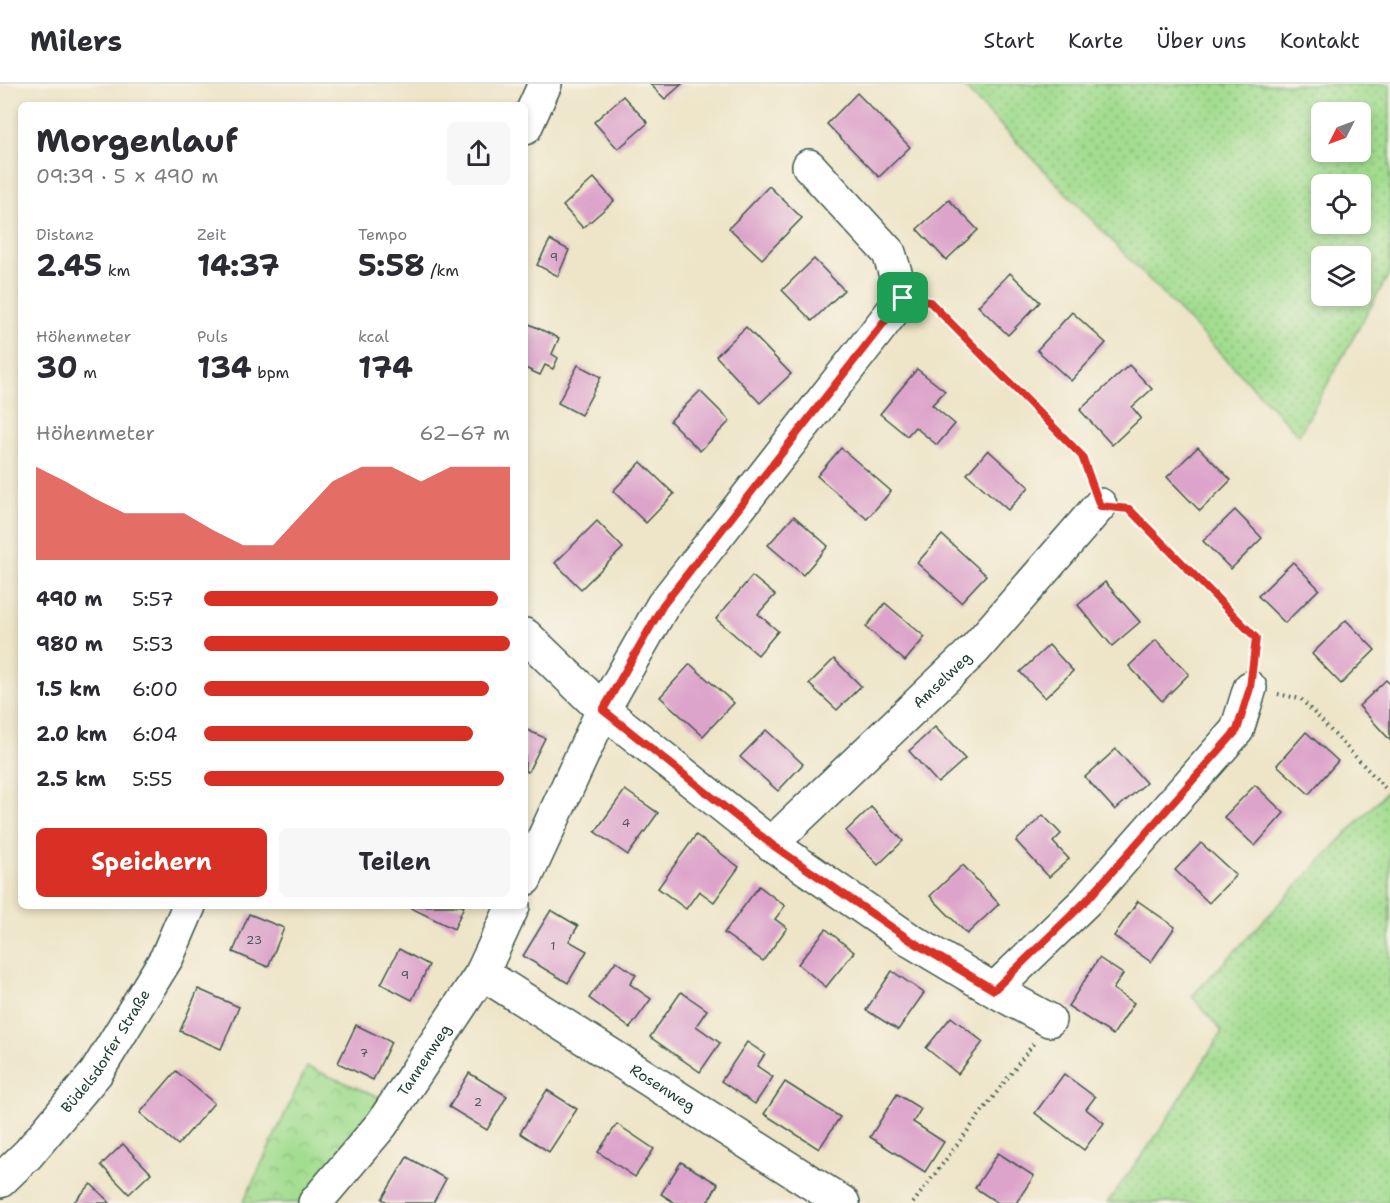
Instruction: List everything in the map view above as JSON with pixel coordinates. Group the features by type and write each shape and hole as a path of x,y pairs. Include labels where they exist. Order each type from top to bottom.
{"street":[{"path":"528,121 545,84"},
{"path":"528,872 603,710 663,605 903,298 889,253 808,166"},
{"name":"Amselweg","path":"771,844 975,649 1100,506"},
{"path":"528,638 603,710 771,844 910,940 1049,1020"},
{"path":"994,990 1087,900 1237,730 1250,688"},
{"name":"Büdelsdorfer Straße","path":"0,1181 28,1154 96,1073 167,957 188,909"},
{"name":"Tannenweg","path":"315,1203 382,1124 482,973 512,909"},
{"name":"Rosenweg","path":"482,973 843,1203"}],"path":[{"path":"903,298 930,302 1082,456 1100,506 1129,509 1256,638 1250,688 1301,699 1388,790"},
{"path":"913,1203 1022,1060 1049,1020"}],"green space":[{"path":"961,84 1390,84 1390,272 1299,435"},
{"path":"1390,788 1390,1203 1107,1203 1159,1132 1222,1032 1192,996"},
{"path":"307,1067 382,1098 342,1154 299,1203 243,1203"}],"building":[{"path":"650,84 682,84 665,99"},
{"path":"857,93 910,147 879,177 827,124"},
{"path":"623,96 648,123 618,149 594,122"},
{"path":"594,178 614,201 583,228 563,206"},
{"path":"769,186 802,218 762,259 729,228"},
{"path":"949,200 978,230 946,260 917,229"},
{"path":"550,240 569,250 558,276 537,265"},
{"path":"814,259 844,290 812,321 782,290"},
{"path":"1010,273 1040,302 1008,335 978,306"},
{"path":"1072,312 1106,343 1071,381 1037,350"},
{"path":"528,323 559,338 552,354 558,358 553,369 545,365 540,375 528,369"},
{"path":"746,327 791,374 760,403 716,356"},
{"path":"578,365 601,377 581,415 558,403"},
{"path":"1129,365 1152,389 1132,407 1141,418 1112,445 1080,410"},
{"path":"917,369 945,391 932,405 955,424 937,445 915,427 907,436 880,414"},
{"path":"700,391 730,421 700,451 670,421"},
{"path":"1198,447 1231,480 1200,511 1167,477"},
{"path":"841,448 891,491 867,519 817,476"},
{"path":"988,450 1029,487 1008,510 967,474"},
{"path":"641,462 674,494 646,523 613,491"},
{"path":"1235,510 1262,538 1231,569 1203,541"},
{"path":"794,516 828,546 803,575 768,545"},
{"path":"597,521 623,548 581,589 555,563"},
{"path":"942,535 986,575 961,602 917,563"},
{"path":"1293,562 1319,589 1285,623 1258,596"},
{"path":"752,576 775,595 758,614 778,631 758,655 716,619"},
{"path":"1105,582 1140,622 1112,646 1078,605"},
{"path":"885,603 925,637 905,661 866,627"},
{"path":"1346,620 1375,650 1341,684 1312,654"},
{"path":"1156,640 1189,674 1162,701 1129,666"},
{"path":"1049,645 1073,671 1045,698 1020,672"},
{"path":"834,659 861,686 837,710 809,684"},
{"path":"690,664 734,703 703,736 660,697"},
{"path":"1386,680 1390,684 1390,740 1359,706"},
{"path":"935,727 965,759 938,783 909,751"},
{"path":"528,730 545,738 528,772"},
{"path":"766,730 803,764 778,791 740,757"},
{"path":"1306,732 1338,761 1309,794 1277,765"},
{"path":"1116,749 1146,783 1115,810 1085,777"},
{"path":"1255,785 1284,813 1255,846 1224,817"},
{"path":"625,790 658,813 628,855 595,832"},
{"path":"871,807 903,841 878,865 846,831"},
{"path":"1043,815 1061,834 1053,842 1069,859 1049,877 1016,841"},
{"path":"696,835 739,867 714,902 699,891 686,909 658,888"},
{"path":"1201,843 1236,875 1209,903 1175,870"},
{"path":"963,865 999,904 967,934 930,896"},
{"path":"759,886 785,906 775,919 787,928 763,961 724,933"},
{"path":"1138,901 1175,927 1151,962 1114,936"},
{"path":"413,909 463,909 454,929"},
{"path":"551,910 578,926 569,941 587,951 568,983 523,956"},
{"path":"249,914 284,928 268,967 233,952"},
{"path":"826,929 854,952 826,987 798,964"},
{"path":"399,949 429,965 412,1000 381,984"},
{"path":"1099,958 1123,974 1113,989 1134,1003 1113,1035 1068,1006"},
{"path":"616,961 636,975 630,984 651,999 630,1028 589,998"},
{"path":"892,971 924,993 898,1030 866,1010"},
{"path":"198,989 239,1007 221,1049 180,1031"},
{"path":"681,992 707,1010 696,1026 720,1043 700,1072 650,1037"},
{"path":"951,1017 983,1042 958,1074 926,1048"},
{"path":"356,1025 391,1042 373,1080 338,1063"},
{"path":"747,1042 765,1054 757,1066 773,1077 755,1104 721,1081"},
{"path":"176,1071 214,1103 178,1145 140,1113"},
{"path":"469,1073 507,1096 487,1130 449,1107"},
{"path":"1064,1074 1095,1097 1086,1109 1104,1123 1084,1150 1035,1113"},
{"path":"785,1082 840,1117 819,1149 764,1114"},
{"path":"547,1090 577,1109 549,1152 520,1133"},
{"path":"897,1094 921,1109 913,1122 944,1142 925,1172 870,1137"},
{"path":"617,1124 654,1149 635,1177 598,1152"},
{"path":"123,1144 151,1173 129,1194 101,1165"},
{"path":"998,1153 1034,1176 1016,1203 998,1203 975,1188"},
{"path":"407,1157 446,1179 433,1203 389,1203 382,1199"},
{"path":"681,1162 718,1184 707,1203 675,1203 661,1194"},
{"path":"91,1184 110,1203 73,1203"}],"route":[{"path":"903,298 930,302 1082,456 1100,506 1129,509 1256,638 1250,688 1237,730 1087,900 994,990 910,940 771,844 603,710 663,605 903,298"}]}
